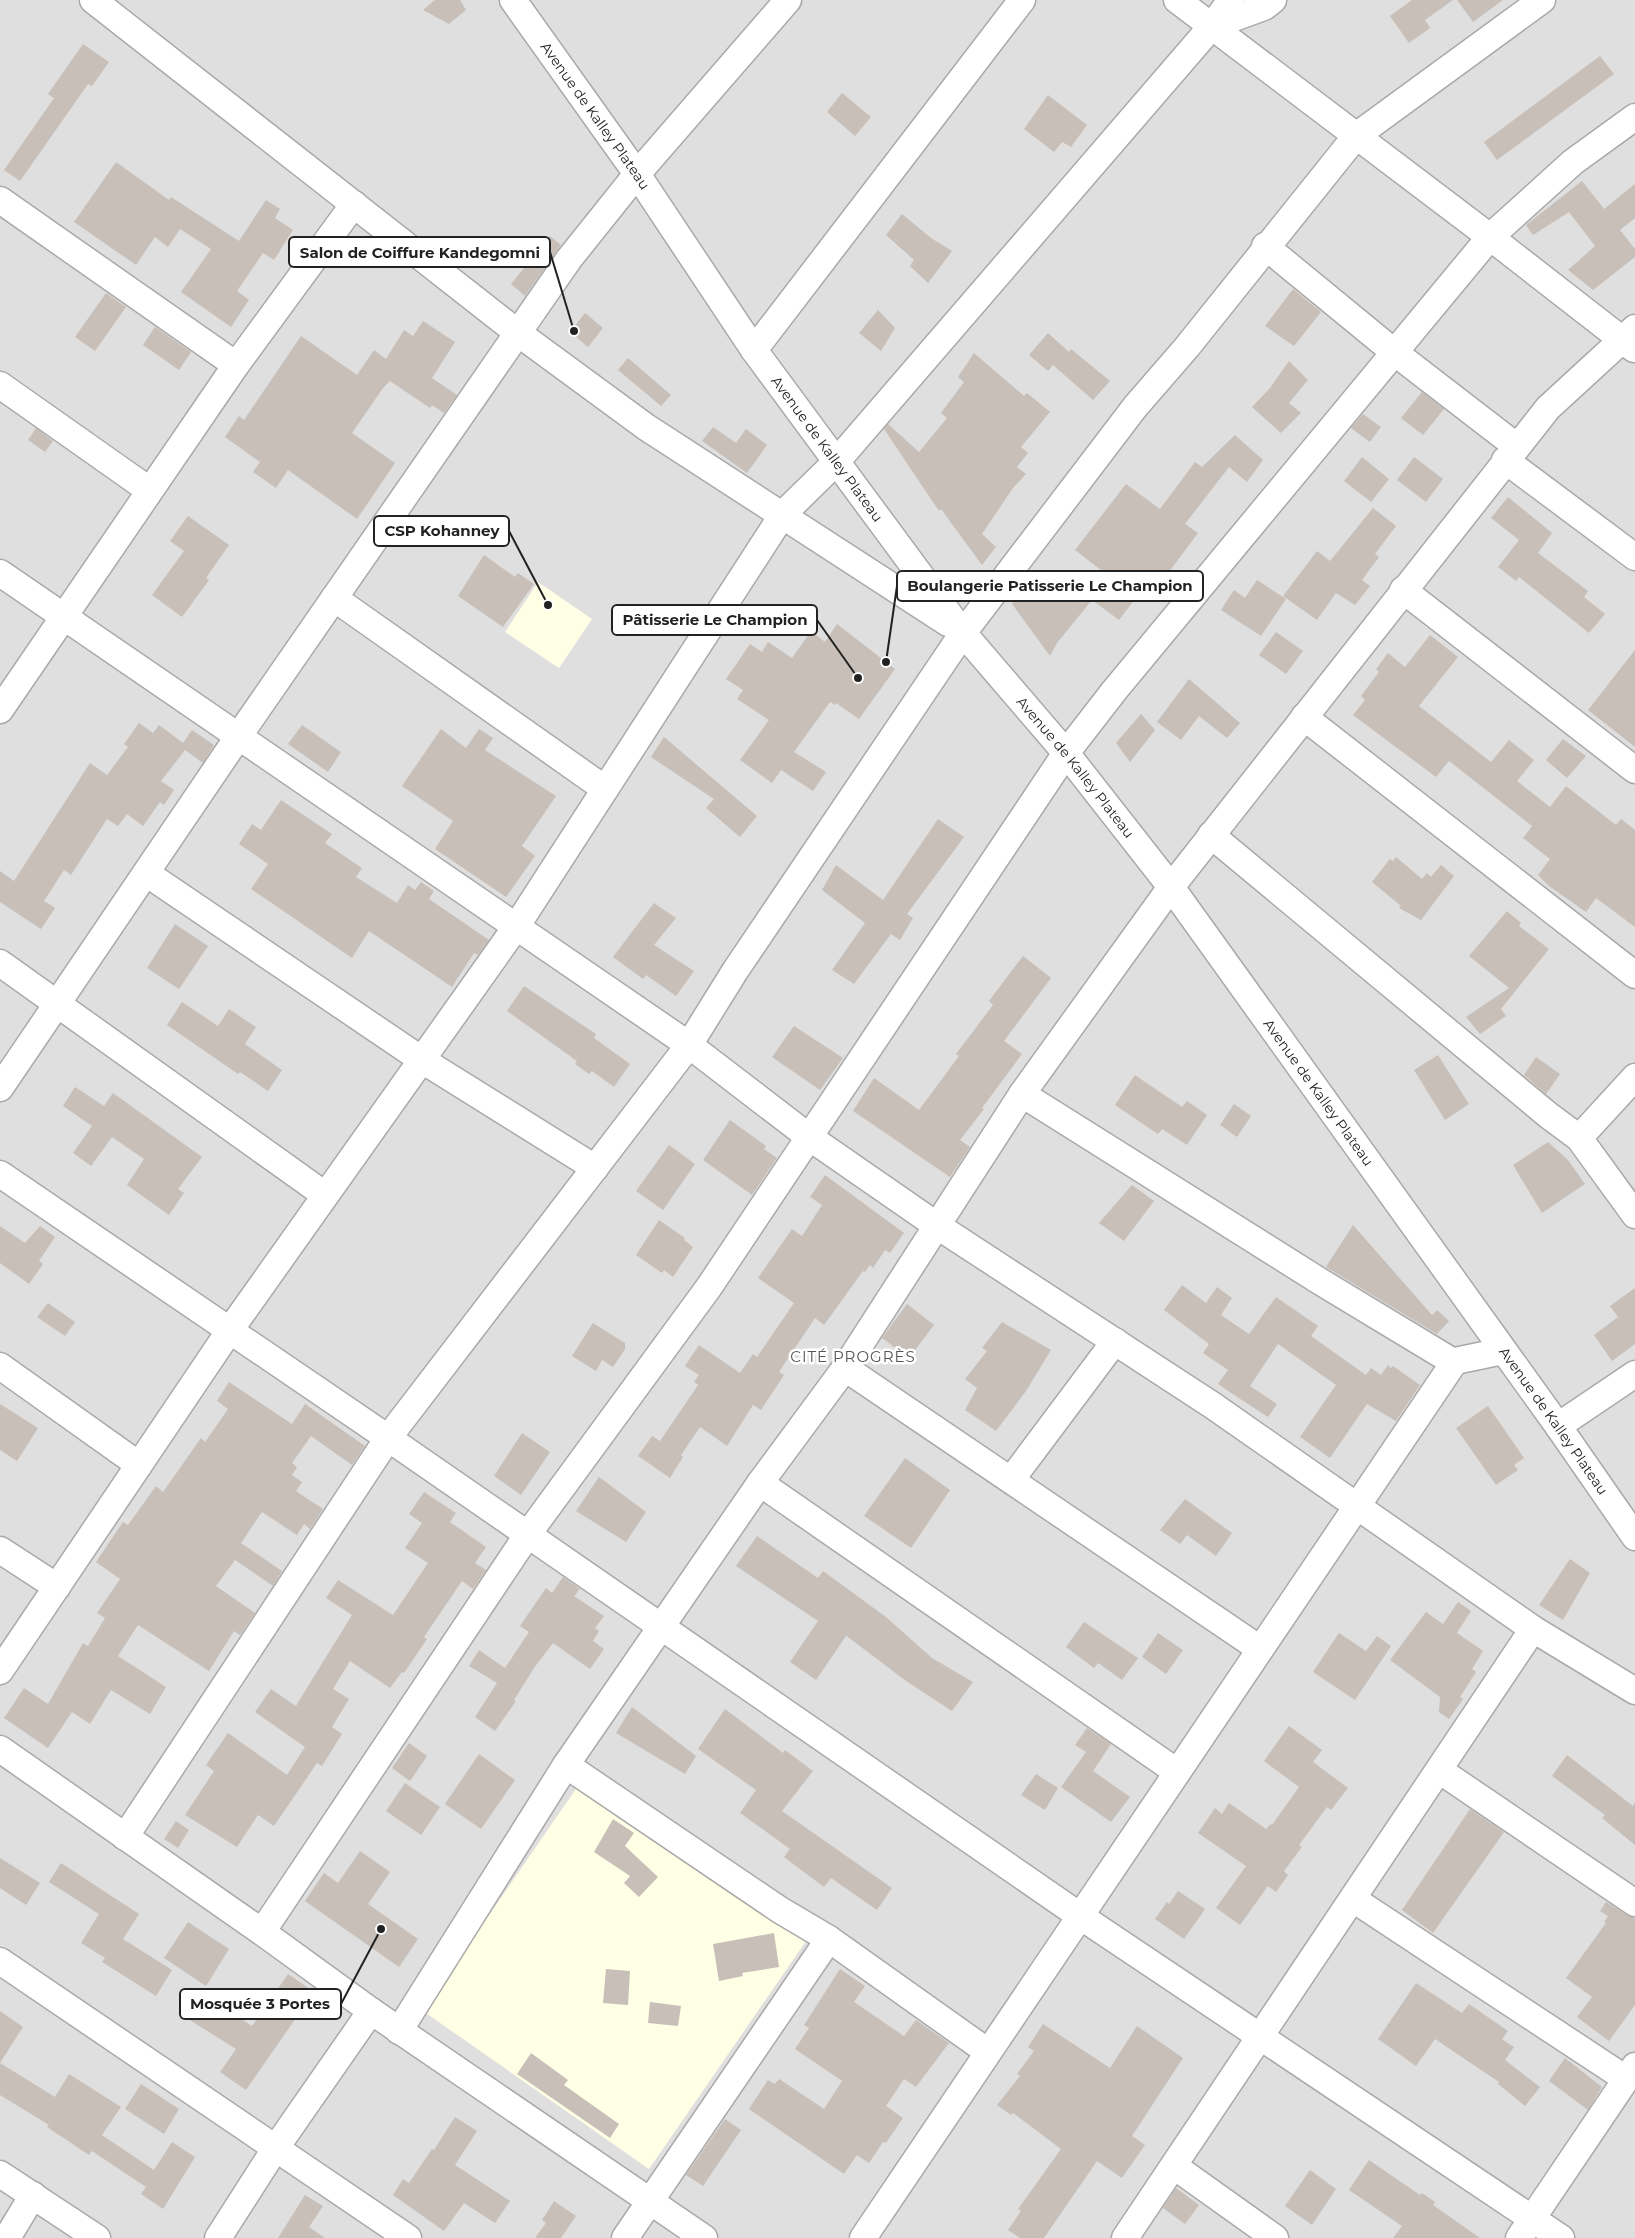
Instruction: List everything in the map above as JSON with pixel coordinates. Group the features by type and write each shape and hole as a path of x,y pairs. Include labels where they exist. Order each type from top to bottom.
{"street":[{"path":"92,0 518,333 646,427 783,514 963,633"},
{"name":"Avenue de Kalley Plateau","path":"513,0 637,174 754,350 963,633 1066,753 1170,887 1558,1426 1635,1537"},
{"path":"0,1088 238,737 568,259 637,174 788,0"},
{"path":"754,350 1022,0"},
{"path":"399,2031 566,1764 760,1484 845,1368 1022,1094 1170,887 1548,408 1631,339 1490,237 1177,0"},
{"path":"0,1671 230,1330 516,927 783,514 837,462 1212,26 1231,0"},
{"path":"1212,26 1264,7 1272,0"},
{"path":"125,1837 388,1438 689,1045 735,971 963,633 1135,407 1186,347 1265,246 1356,136 1542,0"},
{"path":"262,1932 528,1534 709,1287 1066,753 1114,691 1490,237 1573,162 1635,116"},
{"path":"0,200 236,365"},
{"path":"0,710 236,365 354,204"},
{"path":"1265,246 1394,352 1635,557"},
{"path":"0,385 149,490"},
{"path":"0,573 689,1045 809,1137 936,1225 1115,1341 1533,1629 1635,1691"},
{"path":"1404,590 1635,770"},
{"path":"334,598 605,789"},
{"path":"1304,717 1635,975"},
{"path":"1211,835 1532,1102 1579,1138 1635,1215"},
{"path":"146,873 422,1060 595,1168"},
{"path":"0,963 326,1195"},
{"path":"1579,1138 1635,1076"},
{"path":"1022,1094 1321,1282 1455,1361 1503,1351"},
{"path":"0,1174 528,1534 1080,1916 1260,2036 1526,2228 1561,2238"},
{"path":"1011,1480 1115,1341"},
{"path":"863,2238 1455,1361"},
{"path":"0,1366 139,1465"},
{"path":"845,1368 1260,1649"},
{"path":"1558,1426 1635,1374"},
{"path":"760,1484 1177,1772"},
{"path":"0,1550 57,1586"},
{"path":"1125,2238 1533,1629"},
{"path":"0,1749 262,1932 371,2012 704,2238"},
{"path":"566,1764 780,1910 829,1939 988,2052"},
{"path":"1439,1770 1635,1903"},
{"path":"1352,1899 1630,2072 1526,2228"},
{"path":"626,2238 829,1939"},
{"path":"0,1961 408,2238"},
{"path":"218,2238 275,2148 371,2012"},
{"path":"1174,2166 1276,2238"},
{"path":"0,2174 97,2238"},
{"path":"7,2238 33,2196"}],"shaded area":[{"path":"0,0 1635,0 1635,2238 0,2238"},
{"path":"538,582 592,619 559,668 505,632"},
{"path":"580,1783 806,1941 649,2169 423,2011"}],"building":[{"path":"435,0 460,0 466,10 449,24 423,10"},
{"path":"1412,0 1453,0 1425,20 1430,28 1409,43 1390,16"},
{"path":"1457,0 1503,0 1473,22"},
{"path":"83,44 109,62 92,86 88,84 20,181 4,170 54,98 48,94"},
{"path":"1600,56 1614,74 1497,160 1484,142"},
{"path":"842,93 871,117 855,136 827,112"},
{"path":"1048,95 1087,125 1071,147 1062,142 1054,152 1024,129"},
{"path":"116,162 169,200 171,197 239,241 266,200 280,209 275,218 293,230 274,260 263,253 237,291 249,300 231,327 181,292 211,249 180,229 168,247 155,237 136,265 74,222"},
{"path":"1582,181 1604,209 1635,184 1635,218 1620,230 1635,249 1635,257 1593,290 1568,270 1595,246 1569,212 1533,235 1526,225"},
{"path":"902,214 931,238 952,251 928,283 910,266 914,260 886,235"},
{"path":"550,236 561,245 525,296 511,284"},
{"path":"1293,289 1321,312 1294,346 1265,326"},
{"path":"106,293 126,307 95,351 75,337"},
{"path":"878,310 895,328 881,351 859,333"},
{"path":"585,313 603,328 588,347 570,332"},
{"path":"423,321 455,342 432,378 457,395 444,413 432,405 430,408 390,381 383,388 352,433 395,463 357,519 288,470 276,488 253,472 260,462 225,437 239,416 244,420 301,336 357,375 374,350 386,359 404,330 413,336"},
{"path":"155,327 191,352 179,370 143,345"},
{"path":"1048,333 1069,352 1071,349 1110,381 1093,400 1053,365 1048,371 1029,355"},
{"path":"974,353 1024,396 1027,393 1050,412 1021,447 1028,453 1017,467 1026,474 1013,488 982,534 996,547 982,565 941,509 939,511 884,429 888,424 919,452 947,418 941,413 964,382 958,377"},
{"path":"628,358 671,395 661,406 618,370"},
{"path":"1289,361 1308,380 1289,403 1301,413 1281,433 1252,407 1270,388"},
{"path":"1422,392 1444,409 1423,435 1401,418"},
{"path":"1363,414 1381,427 1370,442 1351,428"},
{"path":"713,427 736,443 746,429 767,445 747,473 702,441"},
{"path":"36,428 53,441 45,452 28,440"},
{"path":"1235,435 1263,460 1247,482 1229,467 1185,524 1198,533 1166,576 1157,570 1119,620 1092,600 1110,577 1075,550 1126,484 1160,509 1195,462 1202,467"},
{"path":"1362,457 1389,479 1371,502 1344,481"},
{"path":"1414,457 1443,479 1426,502 1397,480"},
{"path":"1508,497 1552,533 1538,553 1588,591 1584,597 1605,614 1589,633 1519,577 1516,581 1498,567 1519,540 1491,518"},
{"path":"1373,508 1396,526 1375,554 1379,557 1362,580 1370,586 1355,605 1336,593 1317,620 1283,596 1317,551 1330,561"},
{"path":"188,516 229,545 206,578 209,580 182,617 152,595 184,551 170,541"},
{"path":"484,555 515,577 518,573 534,584 503,627 458,596"},
{"path":"1038,574 1058,592 1065,585 1092,600 1057,643 1050,656 1012,604 1025,586"},
{"path":"1257,580 1286,599 1261,636 1221,610 1234,590 1245,598"},
{"path":"837,624 895,669 859,719 836,703 835,705 830,702 794,752 826,772 813,791 781,770 772,783 740,760 769,720 737,699 743,690 726,679 750,644 762,652 768,642 792,658 811,631 825,642"},
{"path":"1276,632 1303,651 1286,674 1259,655"},
{"path":"1430,635 1458,657 1419,706 1491,762 1509,740 1534,760 1517,781 1550,807 1566,786 1616,825 1621,819 1635,830 1635,927 1596,898 1586,912 1549,886 1538,875 1550,859 1523,838 1532,826 1449,761 1436,777 1353,715 1365,700 1361,696 1379,672 1376,669 1388,653 1405,667"},
{"path":"1635,650 1635,747 1588,710"},
{"path":"1189,679 1240,723 1227,738 1199,716 1181,740 1157,722"},
{"path":"1141,714 1155,730 1130,762 1116,743"},
{"path":"139,723 153,733 159,725 183,743 192,730 214,745 203,763 185,750 161,781 174,790 164,805 160,802 143,826 127,814 118,826 107,819 71,875 64,870 44,901 55,908 41,929 0,902 0,871 14,881 90,763 107,775 128,747 124,744"},
{"path":"302,725 341,752 328,772 288,744"},
{"path":"441,729 466,748 479,729 493,738 485,750 556,796 522,846 535,856 506,897 435,849 453,821 402,786"},
{"path":"664,737 757,816 740,837 706,808 714,799 651,757"},
{"path":"1563,739 1586,756 1567,778 1546,760"},
{"path":"281,800 332,834 325,843 362,868 356,877 397,903 408,885 415,890 421,882 434,891 429,899 489,940 478,955 474,953 452,987 369,931 352,958 251,889 268,864 239,844 252,824 261,830"},
{"path":"938,819 964,837 907,914 913,918 900,940 891,934 854,984 832,970 865,923 822,890 836,865 883,900"},
{"path":"1396,857 1422,879 1427,873 1431,877 1441,865 1454,876 1421,920 1399,908 1401,906 1372,882 1390,859 1393,861"},
{"path":"654,903 676,918 654,945 694,971 676,996 646,975 643,979 613,957"},
{"path":"1507,911 1521,923 1519,926 1549,949 1501,1009 1506,1016 1480,1034 1466,1017 1509,988 1469,956"},
{"path":"175,924 208,946 179,989 147,968"},
{"path":"1023,956 1051,978 1004,1041 1022,1054 960,1140 970,1147 950,1177 853,1111 874,1078 919,1110 959,1056 956,1054 993,1005 989,1001"},
{"path":"524,986 596,1034 594,1038 630,1064 614,1087 592,1071 589,1074 575,1064 577,1061 507,1011"},
{"path":"182,1002 218,1026 229,1009 256,1027 245,1044 282,1070 268,1091 240,1072 238,1074 167,1025"},
{"path":"794,1026 843,1058 820,1090 772,1057"},
{"path":"1438,1055 1469,1104 1445,1120 1414,1070"},
{"path":"1536,1057 1560,1074 1546,1094 1524,1075"},
{"path":"1135,1075 1182,1107 1187,1101 1207,1115 1187,1145 1162,1129 1158,1134 1115,1105"},
{"path":"75,1087 104,1106 113,1093 202,1157 178,1189 184,1193 169,1215 127,1185 144,1159 112,1137 91,1166 73,1153 92,1126 63,1106"},
{"path":"1234,1104 1251,1116 1237,1137 1220,1125"},
{"path":"730,1120 766,1146 764,1149 777,1158 752,1195 703,1160"},
{"path":"1548,1142 1568,1160 1585,1184 1542,1213 1513,1165"},
{"path":"669,1145 695,1164 663,1210 636,1191"},
{"path":"825,1175 904,1233 890,1253 885,1250 873,1268 870,1265 865,1272 863,1271 824,1325 815,1318 779,1372 784,1375 761,1410 753,1405 727,1446 700,1427 681,1455 683,1457 670,1478 638,1456 652,1436 660,1441 698,1385 694,1382 699,1375 685,1366 699,1345 740,1373 753,1354 757,1357 794,1303 758,1278 792,1229 802,1236 822,1205 810,1197"},
{"path":"1132,1185 1154,1201 1124,1241 1099,1223"},
{"path":"659,1220 685,1238 684,1240 693,1247 673,1277 664,1270 662,1273 636,1255"},
{"path":"1353,1225 1432,1315 1437,1310 1449,1321 1437,1334 1326,1267"},
{"path":"0,1226 25,1243 40,1226 55,1237 39,1261 43,1264 29,1284 0,1263"},
{"path":"1182,1285 1206,1303 1217,1287 1232,1298 1221,1315 1249,1334 1276,1297 1318,1326 1311,1336 1366,1375 1371,1368 1381,1375 1388,1365 1391,1368 1393,1366 1420,1385 1396,1421 1367,1404 1330,1458 1300,1437 1336,1385 1278,1344 1250,1386 1277,1404 1268,1417 1231,1393 1218,1384 1228,1370 1203,1353 1209,1344 1164,1310"},
{"path":"1635,1288 1635,1344 1612,1361 1594,1335 1618,1317 1610,1306"},
{"path":"48,1303 75,1322 65,1336 37,1317"},
{"path":"907,1304 934,1325 909,1358 882,1338"},
{"path":"1002,1322 1051,1350 1026,1391 996,1431 965,1410 977,1388 965,1379 987,1351 982,1348"},
{"path":"593,1323 625,1343 625,1349 613,1367 602,1360 596,1371 572,1356"},
{"path":"229,1382 292,1424 305,1404 365,1446 352,1465 311,1436 292,1463 297,1467 292,1475 302,1482 296,1491 323,1509 310,1529 304,1524 297,1535 262,1512 241,1543 282,1571 273,1586 235,1560 216,1586 255,1613 240,1635 234,1631 209,1671 138,1625 118,1656 166,1687 150,1714 111,1690 90,1724 72,1712 48,1748 4,1718 24,1688 48,1704 83,1643 88,1646 105,1618 97,1613 120,1579 96,1562 123,1522 128,1525 156,1486 163,1492 201,1438 205,1442 228,1409 217,1401"},
{"path":"0,1404 38,1428 17,1461 0,1450"},
{"path":"1488,1406 1524,1458 1514,1465 1518,1470 1496,1485 1456,1428"},
{"path":"522,1433 550,1452 521,1495 494,1476"},
{"path":"905,1458 950,1490 911,1548 864,1516"},
{"path":"599,1477 646,1512 626,1542 576,1511"},
{"path":"424,1492 456,1513 450,1522 486,1547 475,1563 486,1570 473,1589 462,1581 424,1637 427,1639 404,1673 402,1672 390,1688 350,1661 333,1689 349,1699 332,1727 342,1734 322,1766 317,1763 274,1826 258,1815 237,1847 185,1815 214,1771 206,1765 228,1733 287,1775 305,1747 255,1712 271,1689 296,1706 352,1615 326,1598 338,1580 393,1615 428,1563 405,1548 422,1523 409,1514"},
{"path":"1185,1499 1232,1533 1216,1556 1187,1535 1180,1544 1160,1530"},
{"path":"757,1536 818,1578 823,1571 886,1617 932,1658 973,1682 952,1711 906,1681 846,1636 816,1680 790,1662 818,1621 736,1566"},
{"path":"1570,1559 1590,1573 1563,1620 1539,1605"},
{"path":"563,1577 580,1589 574,1596 604,1616 595,1628 599,1631 593,1641 604,1649 590,1669 553,1643 534,1668 514,1700 516,1701 495,1731 475,1717 497,1683 469,1666 479,1650 505,1668 529,1632 520,1626 546,1588 552,1593"},
{"path":"1458,1602 1471,1611 1457,1633 1483,1651 1472,1669 1476,1672 1460,1697 1463,1699 1449,1719 1439,1712 1440,1697 1390,1660 1426,1612 1443,1624"},
{"path":"1084,1622 1138,1658 1122,1680 1098,1663 1094,1668 1066,1647"},
{"path":"1158,1633 1183,1650 1166,1674 1142,1657"},
{"path":"1339,1633 1366,1651 1377,1636 1391,1646 1355,1700 1313,1672"},
{"path":"632,1707 696,1756 685,1774 616,1733"},
{"path":"725,1709 783,1753 785,1750 813,1771 782,1811 892,1888 877,1910 831,1878 824,1887 784,1857 790,1849 740,1813 756,1790 698,1749"},
{"path":"1289,1726 1322,1750 1313,1762 1348,1788 1331,1810 1327,1807 1299,1845 1302,1847 1284,1871 1288,1875 1276,1892 1268,1886 1240,1925 1216,1908 1246,1866 1198,1833 1215,1808 1222,1814 1229,1803 1266,1829 1272,1825 1299,1787 1264,1761"},
{"path":"1087,1728 1111,1744 1093,1771 1130,1797 1111,1822 1061,1787 1086,1752 1075,1745"},
{"path":"409,1743 427,1756 410,1781 392,1768"},
{"path":"479,1754 515,1780 481,1829 445,1804"},
{"path":"1567,1755 1633,1806 1635,1802 1635,1845 1602,1818 1605,1815 1552,1776"},
{"path":"1036,1774 1058,1788 1045,1810 1021,1795"},
{"path":"405,1783 440,1807 421,1835 386,1811"},
{"path":"1470,1809 1504,1832 1433,1933 1402,1910"},
{"path":"613,1819 634,1833 625,1846 658,1877 639,1897 624,1883 630,1876 594,1852"},
{"path":"176,1821 189,1830 178,1848 164,1839"},
{"path":"360,1851 390,1872 368,1904 418,1939 399,1967 305,1901 324,1873 338,1883"},
{"path":"0,1858 40,1883 26,1905 0,1888"},
{"path":"61,1863 139,1914 123,1939 172,1970 156,1996 102,1962 105,1958 81,1943 99,1914 49,1882"},
{"path":"1178,1891 1205,1909 1184,1939 1155,1919 1167,1902 1169,1904"},
{"path":"1606,1902 1635,1918 1635,2005 1609,2041 1577,2017 1592,1997 1566,1978 1606,1923 1604,1922 1608,1916 1600,1911"},
{"path":"188,1922 229,1949 206,1986 164,1958"},
{"path":"774,1933 779,1967 742,1973 743,1976 719,1981 713,1944"},
{"path":"606,1969 630,1971 628,2005 603,2003"},
{"path":"840,1969 865,1986 854,2002 904,2036 916,2020 949,2043 916,2087 904,2079 886,2106 903,2118 886,2143 883,2142 869,2163 857,2155 844,2174 749,2109 768,2080 775,2084 779,2079 824,2109 842,2081 795,2049 809,2028 804,2025"},
{"path":"288,1974 314,1992 246,2090 220,2072 236,2049 185,2017 187,2010 201,1988 224,2002 221,2006 252,2026"},
{"path":"1416,1983 1462,2013 1469,2004 1508,2031 1502,2039 1514,2047 1505,2060 1540,2087 1525,2106 1498,2084 1499,2082 1435,2039 1416,2066 1378,2039"},
{"path":"650,2002 681,2006 678,2026 648,2023"},
{"path":"0,2011 23,2027 0,2063"},
{"path":"1043,2024 1110,2068 1137,2026 1183,2058 1132,2136 1145,2145 1122,2178 1097,2161 1044,2238 1020,2238 1008,2230 1021,2211 1018,2209 1061,2149 1013,2113 1011,2115 997,2105 1020,2076 1017,2074 1034,2051 1028,2047"},
{"path":"531,2053 568,2080 564,2085 619,2124 610,2138 517,2074"},
{"path":"1565,2058 1602,2087 1588,2110 1549,2081"},
{"path":"0,2063 55,2097 69,2074 121,2107 102,2135 154,2170 172,2142 195,2157 163,2209 141,2194 146,2187 92,2151 89,2155 47,2127 49,2125 0,2095"},
{"path":"141,2084 179,2109 164,2134 125,2109"},
{"path":"455,2117 477,2131 455,2165 510,2201 495,2223 464,2203 444,2231 393,2195 403,2179 409,2183 432,2149 434,2150"},
{"path":"725,2119 741,2130 703,2186 686,2175"},
{"path":"1369,2160 1420,2195 1422,2193 1435,2202 1433,2205 1480,2238 1393,2238 1402,2226 1349,2190"},
{"path":"1310,2170 1336,2189 1312,2225 1285,2206"},
{"path":"1176,2188 1199,2205 1185,2224 1163,2208"},
{"path":"305,2195 323,2206 309,2227 325,2238 278,2238"},
{"path":"554,2201 576,2216 561,2238 535,2238 546,2223 542,2220"}],"place":[{"name":"Salon de Coiffure Kandegomni","path":"574,331"},
{"name":"CSP Kohanney","path":"548,605"},
{"name":"Boulangerie Patisserie Le Champion","path":"886,662"},
{"name":"Pâtisserie Le Champion","path":"858,678"},
{"name":"Mosquée 3 Portes","path":"381,1929"}],"district":[{"name":"CITÉ PROGRÈS","path":"853,1356"}]}
